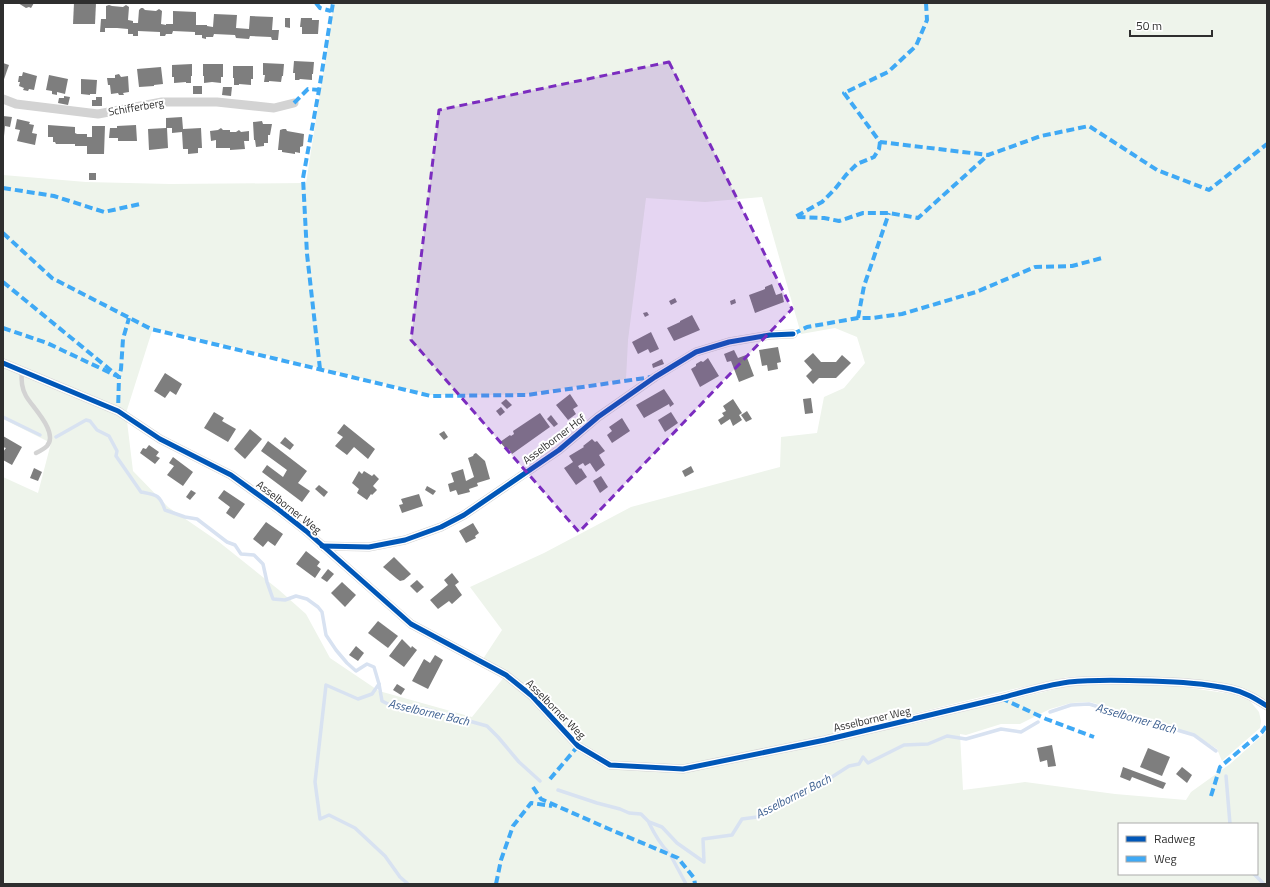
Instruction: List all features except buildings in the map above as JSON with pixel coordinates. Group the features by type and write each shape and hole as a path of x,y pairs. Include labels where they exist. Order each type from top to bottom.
{"street":[{"name":"Schifferberg","path":"3,99 16,104 98,114 162,102 217,102 274,108 294,103"},
{"name":"Asselborner Hof","path":"322,546 369,546 405,540 441,526 464,515 559,450 598,417 655,377 696,352 728,342 770,335 793,334"},
{"name":"Asselborner Weg","path":"3,363 118,411 160,439 231,475 306,531 411,624 506,675 532,696 578,746 610,766 683,769 826,740 1027,691 1084,680 1181,682 1205,685 1232,690 1252,697 1267,706"}],"lane":[{"path":"22,371 21,381 25,395 45,421 48,433 49,440 47,445 36,453"}],"highlighted area":[{"path":"669,62 792,309 579,532 411,340 439,110"}],"shaded area":[{"path":"334,3 1267,3 1267,700 1234,686 1184,679 1122,676 1068,677 828,735 684,766 611,764 580,745 534,694 508,672 483,659 502,630 470,587 544,553 631,507 780,467 781,437 817,433 824,397 844,388 865,363 857,337 835,328 801,334 762,197 705,202 646,198 628,340 626,379 526,394 431,395 153,328 126,413 133,471 168,507 219,542 279,590 306,614 330,658 379,691 472,717 505,676 531,699 575,747 610,768 684,771 918,723 1068,686 1122,684 1176,686 1232,694 1250,701 1259,712 1261,721 1260,728 1222,761 1217,749 1194,734 1090,702 1071,703 1050,709 1020,724 1001,724 966,735 960,734 963,790 1025,782 1115,794 1186,800 1191,792 1230,764 1267,731 1267,884 3,884 3,477 38,493 51,443 3,419 3,175 86,182 170,184 306,183"}],"waterway":[{"name":"Asselborner Bach","path":"3,417 40,435"},
{"name":"Asselborner Bach","path":"56,437 86,420 90,421 97,430 109,436 117,451 116,456 141,492 157,496 165,510 185,517 197,519 227,542 235,545 241,554 254,555 263,564 273,599 285,600 296,596 307,599 318,607 322,612 326,635 347,663 356,671 367,664 374,667 382,701 392,706 426,709 487,726 519,762 540,781"},
{"path":"379,684 372,694 358,699 326,685 315,782 320,819 329,815 355,828 385,856 400,877 408,884"},
{"name":"Asselborner Bach","path":"1050,712 1071,705 1089,704 1194,735 1216,751"},
{"name":"Asselborner Bach","path":"558,790 629,813 641,814 649,822 662,827 677,843 704,862 703,839 732,835 742,819 757,817 789,797 810,787 818,786 849,766 859,764 863,757 868,763 904,745 928,744 947,736 966,739 1001,729 1021,732 1038,722"},
{"name":"Asselborner Bach","path":"1226,776 1230,823"},
{"path":"649,823 659,842 668,852"},
{"path":"671,856 686,884"},
{"name":"Asselborner Bach","path":"1255,875 1264,884"}],"marked path":[{"path":"316,3 320,8 331,11"},
{"path":"320,369 307,254 303,178 333,3"},
{"path":"926,3 927,20 916,46 888,72 844,93 880,142 988,155 1041,136 1089,126 1157,170 1209,190 1267,144"},
{"path":"294,103 308,89 319,90"},
{"path":"880,142 879,149 874,157 857,164 822,202 795,217 824,218 839,221 863,213 889,213 918,218 988,155"},
{"path":"3,188 54,196 104,212 140,204"},
{"path":"858,318 864,286 889,213"},
{"path":"3,233 52,278 151,329 431,396 527,395 652,377"},
{"path":"793,334 807,327 858,318 872,318 902,314 976,292 1035,267 1072,266 1102,258"},
{"path":"3,282 119,377 118,411"},
{"path":"3,328 47,343 119,377 123,339 129,318"},
{"path":"1001,698 1046,719 1094,737"},
{"path":"1211,796 1220,767 1262,732 1267,725"},
{"path":"550,779 578,746"},
{"path":"533,787 541,799 678,858 694,878 695,884"},
{"path":"496,884 501,860 513,826 531,803 552,806"}],"cycle path":[{"path":"322,546 369,547 405,540 441,527 464,515 559,450 598,417 655,377 696,352 729,342 770,335 793,334"},
{"path":"3,363 118,411 160,439 231,475 306,531 411,624 506,675 532,696 578,746 610,765 683,769 825,740 1060,683 1079,681 1109,680 1180,682 1211,685 1241,692 1267,706"}]}
